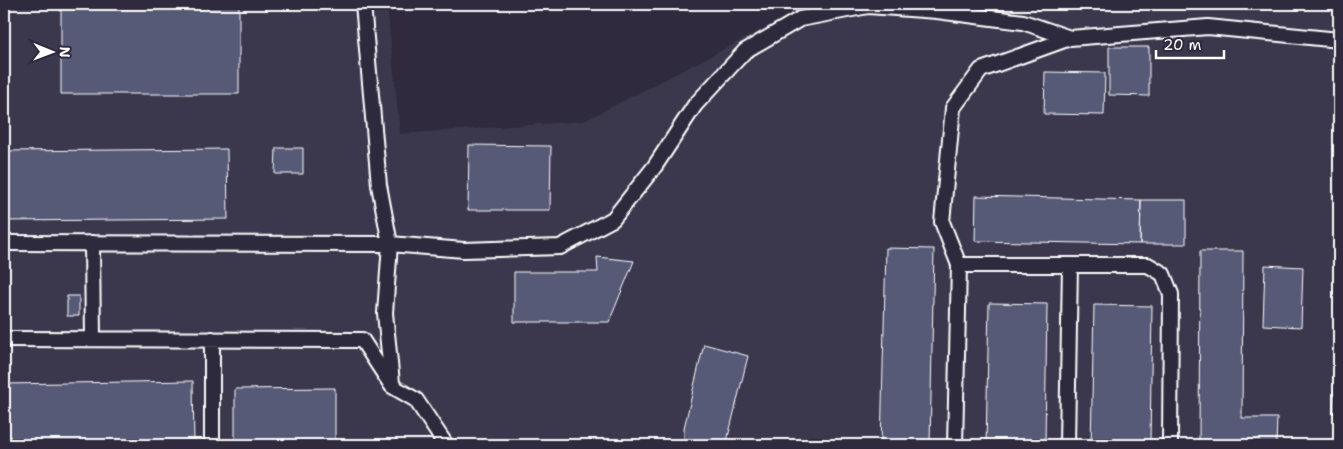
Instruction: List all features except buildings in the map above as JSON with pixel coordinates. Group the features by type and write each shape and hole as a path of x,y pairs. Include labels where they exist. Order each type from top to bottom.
{"lane":[{"path":"363,4 379,186 390,244 385,313 392,386"},
{"path":"4,243 390,244 464,250 560,247 613,219 655,166 695,105 745,51 800,19 868,6 937,10 1023,22 1070,38"},
{"path":"956,445 959,265 942,222 953,108 981,70 1070,38 1208,27 1339,40"},
{"path":"92,243 93,339"},
{"path":"959,265 1148,265 1163,274 1171,294 1170,445"},
{"path":"1066,445 1070,265"},
{"path":"4,339 362,340 392,386 416,400 446,445"},
{"path":"212,339 212,445"}],"shaded area":[{"path":"4,4 387,4 400,134 584,121 811,4 1339,4 1339,445 4,445"}]}
